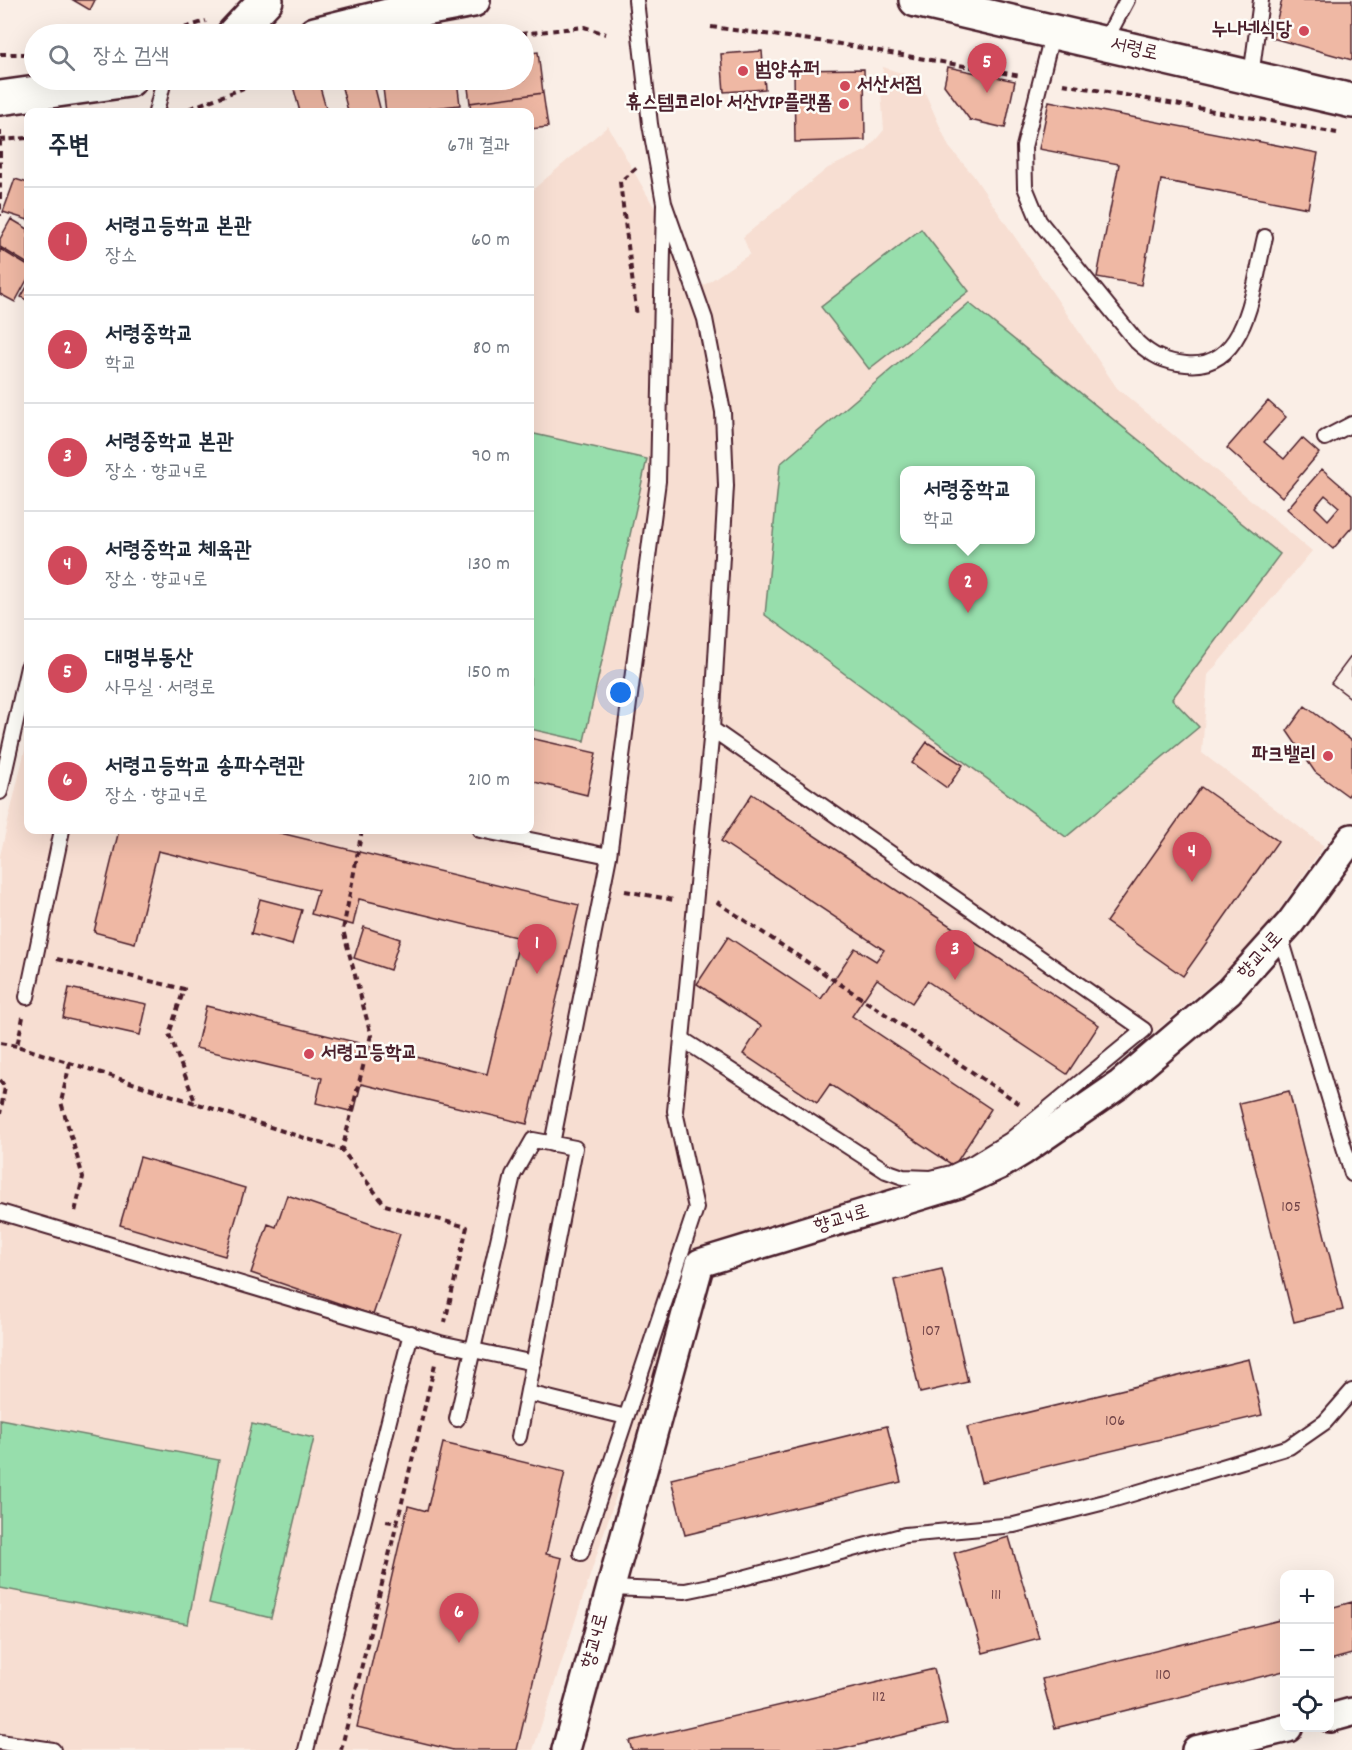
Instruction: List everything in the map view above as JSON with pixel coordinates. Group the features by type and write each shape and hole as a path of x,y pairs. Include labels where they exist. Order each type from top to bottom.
{"street":[{"path":"243,24 266,0"},
{"path":"356,24 473,0"},
{"name":"서령로","path":"935,2 1352,101"},
{"path":"0,98 57,90"},
{"name":"향교4로","path":"566,1750 700,1263 959,1184 1000,1165 1120,1084 1229,991 1281,935 1352,838"},
{"path":"1334,1717 1352,1712"},
{"path":"1196,1750 1280,1730"}],"lane":[{"path":"581,1554 696,1208 675,1111 712,729 724,530 726,446 723,412 705,319 664,203 655,152 636,0"},
{"path":"1104,43 1127,0"},
{"path":"1251,77 1261,0"},
{"path":"1053,31 1024,147 1025,187 1039,221 1137,342 1157,358 1170,363 1192,365 1205,363 1225,353 1233,346 1242,329 1265,237"},
{"path":"157,108 162,90"},
{"path":"552,1144 609,856 658,481 664,203"},
{"path":"1325,438 1352,424"},
{"path":"0,792 24,686"},
{"path":"682,1039 867,1159 903,1177 931,1178 962,1168 1001,1147 1144,1030 712,729"},
{"path":"27,997 61,834"},
{"path":"500,834 609,856"},
{"path":"1281,935 1352,1174"},
{"path":"457,1419 513,1174 533,1140 575,1148 519,1437"},
{"path":"0,1212 440,1343 534,1363"},
{"path":"306,1750 411,1333"},
{"path":"611,1588 685,1591 728,1582 905,1535 1014,1525 1105,1502 1278,1452 1317,1428 1352,1391"},
{"path":"528,1393 626,1417"},
{"path":"0,1742 53,1750"}],"path":[{"path":"534,33 584,27 606,34"},
{"path":"0,54 24,54"},
{"path":"191,108 239,90"},
{"path":"0,130 0,216"},
{"path":"0,140 24,138"},
{"path":"637,319 620,182 655,152"},
{"path":"342,1150 371,1035 343,930 361,834"},
{"path":"603,887 695,904"},
{"path":"697,888 1039,1116"},
{"path":"36,954 184,989 169,1034 196,1104"},
{"path":"17,1046 27,997"},
{"path":"0,1043 17,1046 342,1150 385,1205 467,1227 341,1750"},
{"path":"70,1063 61,1102 83,1177 71,1233"},
{"path":"0,1080 5,1087 0,1114"},
{"path":"365,1515 397,1524"}],"shaded area":[{"path":"883,67 919,79 949,147 973,175 1117,388 1312,551 1208,675 1202,753 1324,846 1251,950 1026,1141 962,1176 697,1248 533,1750 0,1750 0,856 24,754 24,834 534,834 534,189 608,126 700,288 750,254 743,237 828,168 867,150 884,130 881,91"}],"green space":[{"path":"921,229 969,291 869,369 821,307"},
{"path":"969,303 1280,554 1172,699 1199,727 1066,837 765,615 780,464"},
{"path":"534,434 647,459 584,741 534,730"},
{"path":"0,1419 219,1460 188,1624 0,1588"},
{"path":"252,1424 314,1438 271,1618 209,1603"}],"building":[{"path":"73,0 95,0 90,10"},
{"path":"1282,0 1352,0 1352,60 1272,38"},
{"name":"범양슈퍼","path":"762,51 765,89 724,92 721,54"},
{"path":"538,52 543,93 470,103 468,90 534,90 534,53"},
{"path":"948,67 1015,81 1005,128 970,120 944,85"},
{"path":"864,69 865,140 795,142 794,70"},
{"path":"294,90 321,90 326,108 299,108"},
{"path":"343,90 376,90 380,108 347,108"},
{"path":"383,90 458,90 460,105 434,108 386,108"},
{"path":"543,93 548,127 534,129 534,108 471,108 470,103"},
{"path":"1049,101 1318,153 1308,208 1161,180 1141,285 1097,277 1119,164 1039,149"},
{"path":"15,179 24,182 24,219 3,212"},
{"path":"11,219 24,227 24,262 0,247 0,239"},
{"path":"0,249 24,264 24,285 15,302 0,294"},
{"path":"1268,401 1286,417 1264,442 1284,459 1302,438 1319,453 1282,497 1227,448"},
{"path":"1322,469 1352,495 1352,527 1333,549 1287,509","holes":["1325,495 1339,507 1328,520 1315,507"]},
{"name":"파크밸리","path":"1352,655 1352,699 1331,683"},
{"name":"파크밸리","path":"1352,655 1352,699 1331,683"},
{"name":"파크밸리","path":"1305,706 1352,741 1352,790 1348,796 1315,772 1287,731"},
{"path":"534,739 596,753 587,795 534,782"},
{"path":"927,742 963,765 947,788 912,763"},
{"path":"1201,787 1278,841 1183,976 1106,922"},
{"path":"752,794 1099,1025 1067,1074 927,981 912,1003 877,979 852,1016 991,1109 954,1166 830,1084 817,1103 743,1054 761,1026 697,984 728,937 821,999 855,948 876,961 884,950 721,841"},
{"path":"118,834 285,834 579,905 527,1124 361,1084 354,1112 316,1103 322,1078 196,1048 206,1006 487,1074 520,938 359,899 353,925 311,914 318,890 158,851 135,943 94,932"},
{"path":"260,899 302,910 292,945 251,934"},
{"path":"364,927 400,939 390,970 354,958"},
{"path":"69,988 147,1004 140,1035 63,1018"},
{"path":"1289,1091 1343,1310 1294,1322 1239,1103"},
{"path":"140,1157 245,1188 225,1256 120,1225"},
{"path":"287,1195 400,1234 373,1315 251,1273 268,1224 276,1227"},
{"path":"942,1269 968,1382 920,1393 894,1280"},
{"path":"1249,1359 1262,1415 981,1482 967,1427"},
{"path":"887,1426 901,1482 685,1535 671,1479"},
{"path":"443,1443 565,1472 546,1554 562,1558 517,1750 453,1750 357,1727 408,1506 427,1511"},
{"path":"1009,1537 1039,1638 983,1653 954,1553"},
{"path":"1352,1602 1352,1654 1334,1659 1334,1624 1334,1607"},
{"path":"1280,1620 1280,1672 1055,1728 1042,1679"},
{"path":"934,1669 947,1724 838,1750 632,1750 629,1741"}],"place":[{"name":"누나네식당","path":"1304,31"},
{"name":"범양슈퍼","path":"743,71"},
{"name":"서산서점","path":"845,86"},
{"name":"대명부동산","path":"987,93"},
{"name":"휴스템코리아 서산VIP플랫폼","path":"844,104"},
{"name":"서령중학교","path":"968,613"},
{"name":"파크밸리","path":"1328,756"},
{"name":"서령중학교 체육관","path":"1192,882"},
{"name":"서령고등학교 본관","path":"537,974"},
{"name":"서령중학교 본관","path":"955,980"},
{"name":"서령고등학교","path":"309,1054"},
{"name":"서령고등학교 송파수련관","path":"459,1643"}]}
